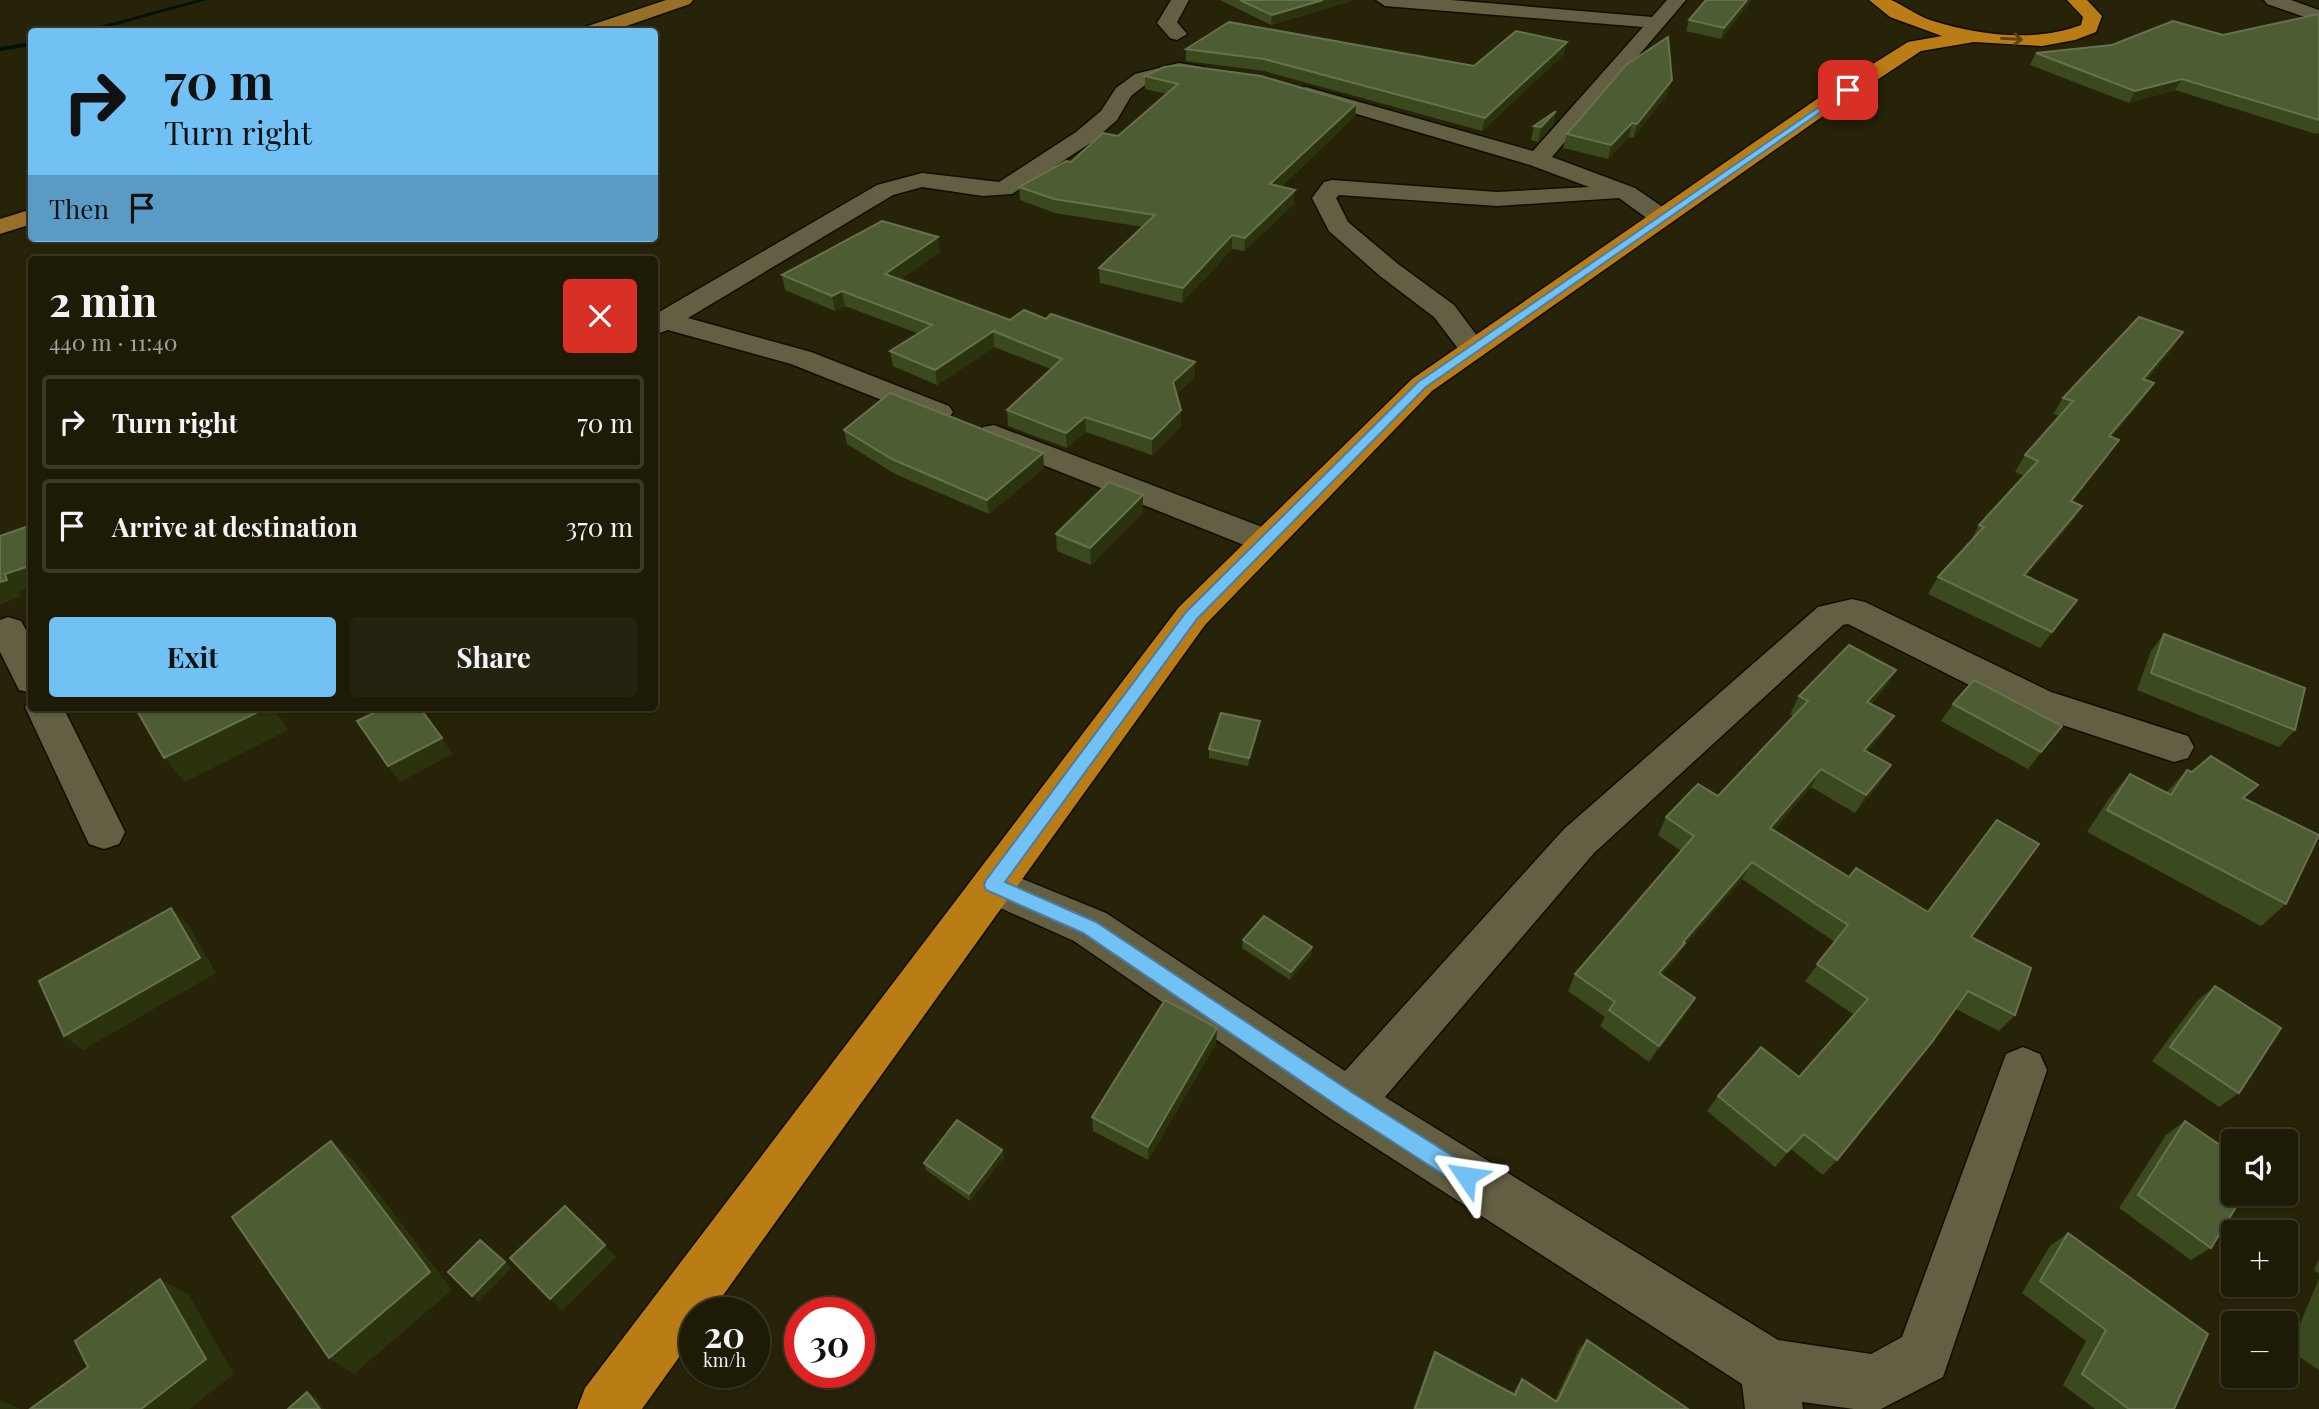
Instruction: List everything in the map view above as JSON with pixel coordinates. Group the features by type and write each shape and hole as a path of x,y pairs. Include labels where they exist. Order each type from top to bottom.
{"highway":[{"path":"1878,0 1908,30 2018,40 2070,36 2081,32 2093,22 2093,16 2082,1"},
{"path":"606,1409 1192,616 1266,541 1422,385 1661,217 1908,30 1935,27 1976,36"}],"main road":[{"path":"601,28 684,0"},
{"path":"0,227 28,217"}],"street":[{"path":"1177,34 1167,23 1180,0"},
{"path":"1385,0 1658,23"},
{"path":"1538,160 1677,0"},
{"path":"2273,0 2319,16"},
{"path":"660,324 886,189 922,180 983,190 1004,189 1084,137 1109,115 1123,92 1142,78 1179,69 1217,73"},
{"path":"1289,88 1538,160 1628,192 1661,217"},
{"path":"1473,349 1444,311 1389,270 1338,226 1324,198 1332,187 1497,199 1628,192"},
{"path":"660,324 801,358 1266,541"},
{"path":"1349,1102 1578,841 1830,616 1852,611 2037,702 2174,747"},
{"path":"13,626 28,669"},
{"path":"46,711 104,832"},
{"path":"993,885 1090,927 1772,1389 1874,1383 1923,1357 2024,1070"}],"building":[{"path":"1240,0 1323,0 1272,15"},
{"path":"1706,0 1747,0 1724,28 1689,20"},
{"path":"2319,14 2319,120 2182,79 2135,91 2036,53 2112,45 2173,21 2223,35"},
{"path":"1229,22 1474,66 1516,31 1567,42 1485,118 1264,59 1186,49"},
{"path":"1668,37 1672,80 1637,124 1632,123 1611,145 1567,134 1626,65"},
{"path":"1179,65 1261,76 1356,104 1270,184 1295,190 1245,238 1232,235 1183,288 1099,268 1155,215 1054,199 1019,187 1066,161 1071,162 1103,133 1118,136 1178,84 1145,76 1164,67"},
{"path":"1556,111 1541,127 1534,126"},
{"path":"882,221 938,237 885,274 1010,320 1024,310 1046,319 1051,314 1195,362 1173,382 1181,410 1152,439 1085,417 1066,433 1007,410 1062,359 993,331 935,370 890,351 932,325 842,291 832,296 782,275"},
{"path":"2139,317 2183,332 2143,379 2154,383 2109,436 2119,440 2071,501 2082,506 2024,575 2077,600 2052,632 1938,577 1984,527 1979,525 2038,461 2025,455 2073,401 2063,398"},
{"path":"890,393 1043,453 987,500 892,459 844,430"},
{"path":"1109,482 1143,495 1090,548 1056,534"},
{"path":"28,526 28,566 5,574 7,580 0,582 0,536"},
{"path":"2164,634 2305,688 2295,730 2151,673"},
{"path":"1849,645 1896,670 1867,702 1894,716 1864,750 1891,765 1866,795 1821,769 1770,828 1849,877 1856,868 1928,912 1997,820 2039,844 1971,937 2031,968 2015,1015 1968,991 1932,1042 1837,1160 1804,1134 1787,1152 1718,1096 1761,1047 1799,1077 1868,999 1817,964 1848,925 1752,862 1659,973 1695,998 1659,1046 1609,1010 1615,1002 1575,974 1694,836 1666,817 1698,784 1718,796 1808,701 1799,696"},
{"path":"1974,680 2062,726 2041,752 1953,704"},
{"path":"137,711 260,711 164,758"},
{"path":"378,711 422,711 442,738 388,766 357,721"},
{"path":"1221,713 1260,721 1249,758 1209,749"},
{"path":"2211,756 2258,785 2243,798 2319,835 2286,904 2107,810 2130,774 2171,795 2187,770 2192,772"},
{"path":"171,908 200,958 64,1036 39,981"},
{"path":"1264,916 1312,947 1291,972 1243,940"},
{"path":"2215,986 2281,1028 2239,1093 2170,1047"},
{"path":"1165,1000 1217,1028 1148,1147 1092,1117"},
{"path":"957,1120 1002,1150 969,1194 924,1163"},
{"path":"2185,1121 2221,1146 2221,1206 2237,1206 2228,1220 2221,1220 2221,1232 2211,1248 2138,1195"},
{"path":"331,1141 430,1272 329,1358 232,1217"},
{"path":"565,1206 605,1245 550,1299 510,1258"},
{"path":"2068,1233 2208,1334 2174,1409 2129,1409 2082,1374 2106,1330 2040,1281"},
{"path":"480,1240 505,1262 472,1296 448,1272"},
{"path":"160,1279 206,1359 141,1409 30,1409 88,1367 75,1341"},
{"path":"1587,1340 1688,1409 1415,1409 1435,1352 1515,1395 1522,1379 1557,1402"},
{"path":"307,1392 320,1409 288,1409"}],"waterway":[{"path":"96,28 204,0"},
{"path":"0,49 28,45"}],"route":[{"path":"1466,1176 1349,1102 1090,927 993,885 1192,616 1422,385 1848,90"}]}
